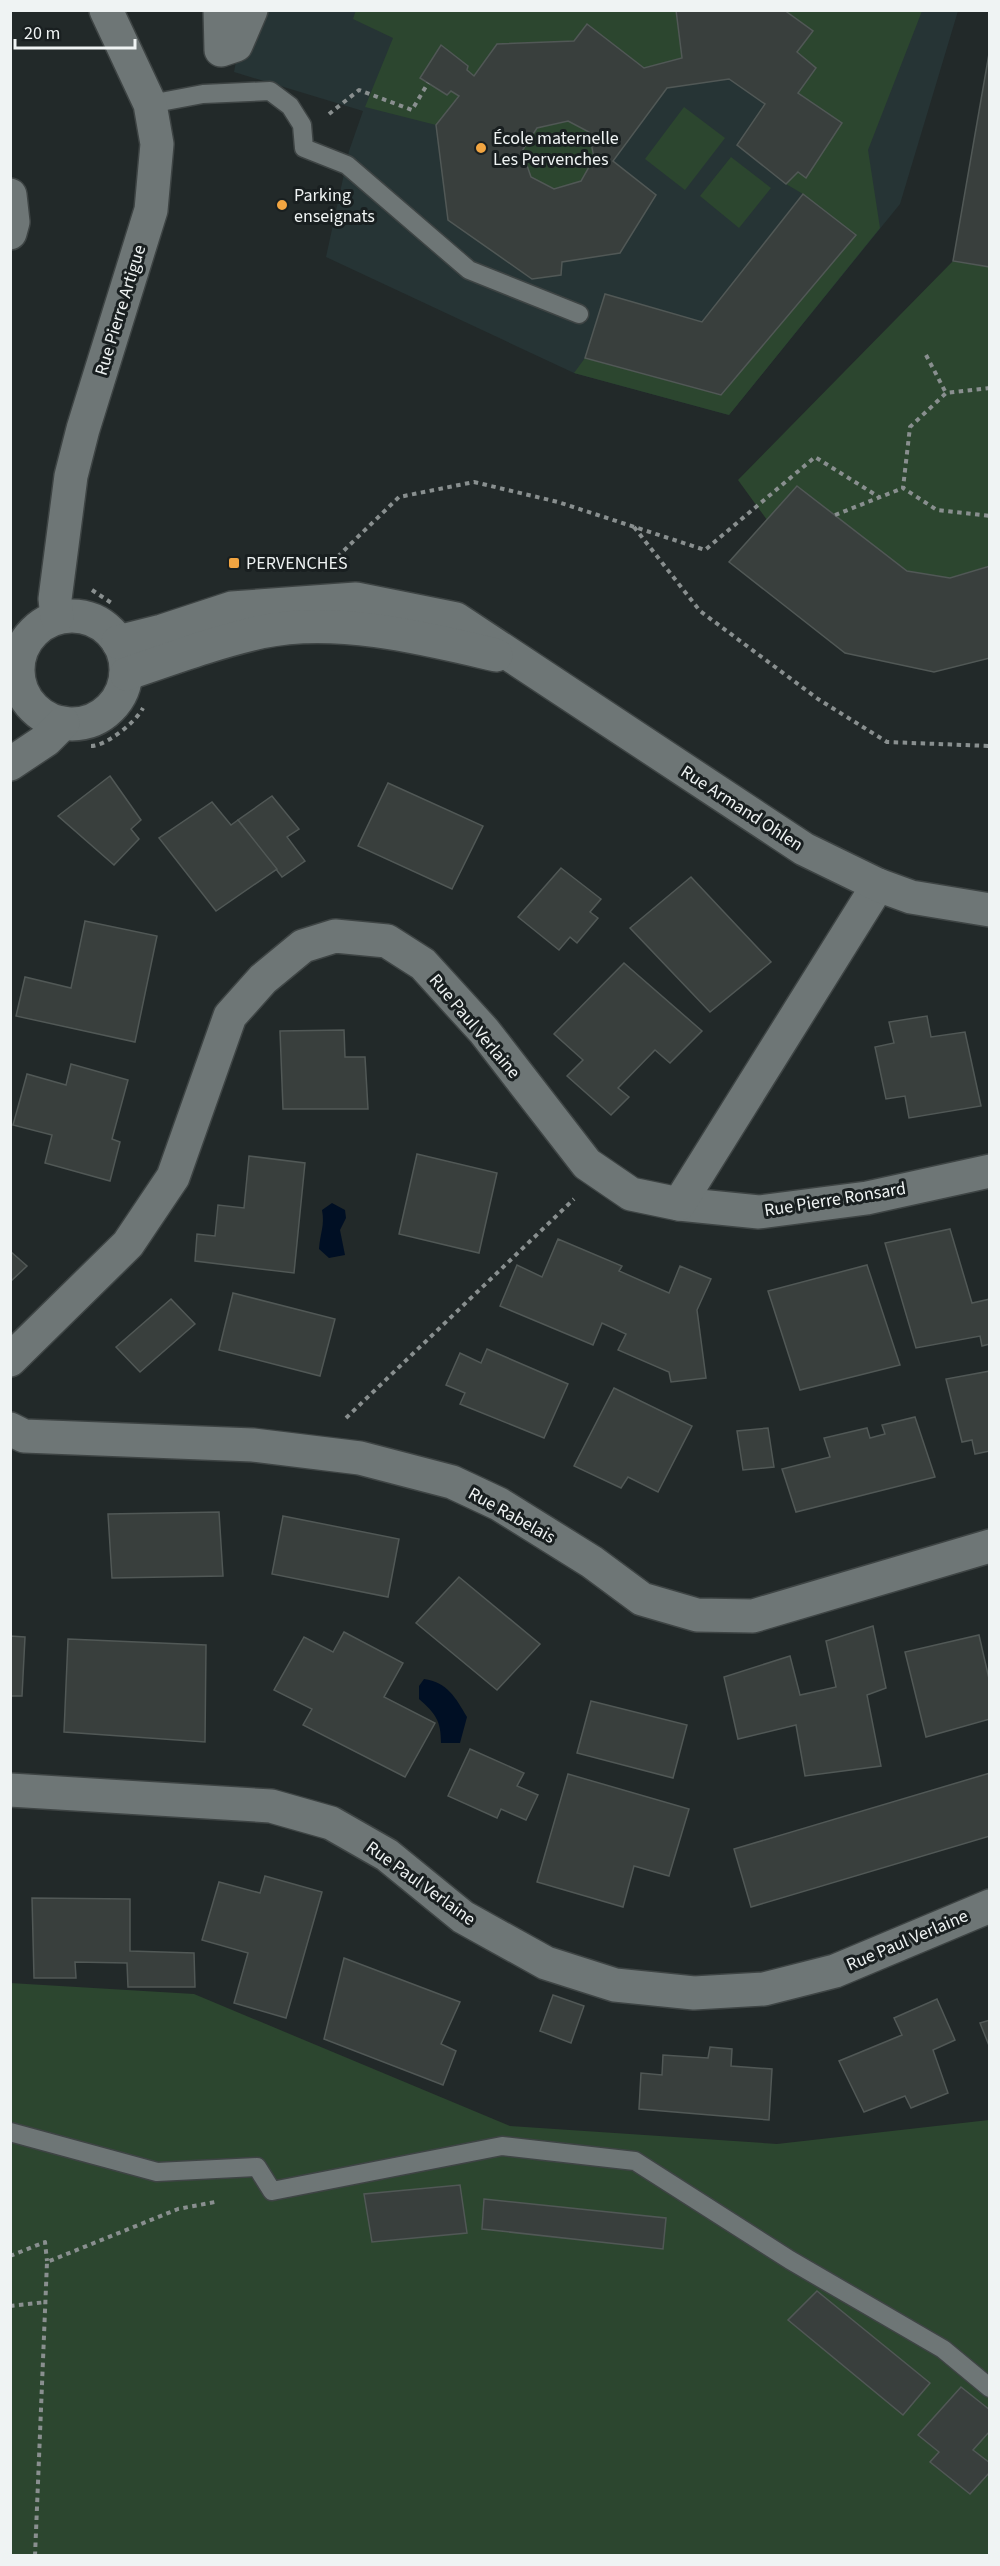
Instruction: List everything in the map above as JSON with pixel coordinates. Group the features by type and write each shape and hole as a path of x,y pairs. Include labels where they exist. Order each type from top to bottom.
{"street":[{"name":"Rue Pierre Artigue","path":"57,617 55,599 71,476 83,429 151,210 157,144 150,104 106,10"},
{"path":"220,10 221,50 236,45 251,10"},
{"path":"10,195 13,222 10,233"},
{"name":"Rue Armand Ohlen","path":"118,642 162,631 232,608 356,598 456,619 804,849 878,885 911,897 990,910"},
{"path":"10,764 45,740 72,734 81,723 98,717 112,706 122,691 126,674 125,657 118,642 96,621 81,616 57,617 36,630 24,645 19,663 18,710 35,710 72,734"},
{"name":"Rue Armand Ohlen","path":"126,674 263,632 326,626 418,636 516,659"},
{"path":"679,1204 878,885"},
{"name":"Rue Paul Verlaine","path":"10,1360 128,1244 173,1177 230,1016 263,979 303,946 335,936 387,941 423,964 484,1031 587,1164 631,1194 679,1204"},
{"name":"Rue Pierre Ronsard","path":"679,1204 759,1212 867,1198 990,1170"},
{"name":"Rue Rabelais","path":"10,1429 24,1436 253,1444 360,1458 452,1482 499,1504 592,1562 642,1599 697,1615 753,1616 990,1546"},
{"name":"Rue Paul Verlaine","path":"10,1790 271,1806 331,1823 387,1855 463,1917 546,1963 615,1985 694,1993 764,1989 834,1971 990,1906"}],"lane":[{"path":"150,104 203,94 270,91 290,106 302,125 304,148 347,165 469,270 579,314"},
{"path":"10,2132 157,2172 257,2167 272,2191 502,2146 635,2161 790,2260 943,2349 990,2388"}],"path":[{"path":"303,135 359,90 412,110 428,83"},
{"path":"926,355 946,393"},
{"path":"903,488 910,427 946,393 990,388"},
{"path":"327,568 399,497 474,482 558,502 705,550 815,457 879,497"},
{"path":"836,515 903,488"},
{"path":"903,488 937,510 990,516"},
{"path":"634,526 700,611 818,699 887,742 990,746"},
{"path":"72,734 100,746 139,717 147,700"},
{"path":"311,1452 601,1173"},
{"path":"47,2262 178,2209 272,2191"},
{"path":"10,2256 45,2242 47,2302 35,2556"},
{"path":"10,2306 47,2302"}],"shaded area":[{"path":"206,11 958,11 900,204 729,415 574,373 326,257 349,151 363,111 234,72 236,61"}],"green space":[{"path":"356,10 676,11 682,58 644,68 587,24 574,41 497,44 474,76 467,70 468,66 441,45 420,78 447,95 451,91 459,96 436,125 365,107 393,38 353,19"},
{"path":"784,11 922,11 868,150 880,228 729,415 574,373 585,358 721,395 855,235 803,194 786,184 798,172 806,177 842,123 798,93 816,68 797,52 813,31"},
{"path":"684,107 725,138 685,190 645,159"},
{"path":"568,121 589,132 594,158 581,181 554,189 531,177 522,151 537,128"},
{"path":"731,157 771,188 739,228 700,196"},
{"path":"953,261 989,267 989,566 950,578 907,571 797,486 767,520 738,480"},
{"path":"10,1983 194,1994 510,2126 777,2144 989,2120 989,2555 11,2555"}],"water":[{"path":"332,1203 345,1210 346,1218 340,1230 345,1255 329,1258 319,1249 323,1225 322,1210"},
{"path":"424,1679 445,1687 455,1697 467,1717 460,1743 441,1743 436,1718 419,1699 419,1686"}],"building":[{"name":"École maternelle Les Pervenches","path":"676,10 784,10 813,31 797,52 816,68 798,93 842,123 806,178 798,172 786,184 737,145 765,104 729,79 667,88 613,161 656,195 620,253 562,262 561,275 532,279 448,220 436,125 459,96 451,91 447,95 420,78 441,45 468,66 467,70 474,76 497,44 574,41 587,24 644,68 682,58","holes":["568,121 589,132 594,158 581,181 554,189 531,177 522,151 537,128"]},
{"path":"990,48 990,267 953,261"},
{"path":"803,194 856,235 721,395 585,358 605,294 702,322"},
{"path":"797,486 907,571 950,578 990,566 990,658 934,672 845,653 729,562"},
{"path":"110,776 141,820 131,829 139,839 114,865 58,816"},
{"path":"388,783 483,826 452,889 358,846"},
{"path":"272,796 299,829 287,837 305,861 282,877 238,820"},
{"path":"212,802 231,825 238,820 277,869 216,911 159,838"},
{"path":"561,868 601,899 590,912 598,918 577,943 570,937 559,950 518,917"},
{"path":"691,877 771,962 710,1012 630,928"},
{"path":"85,921 157,936 135,1042 16,1016 25,977 71,988"},
{"path":"624,963 702,1031 670,1063 655,1050 618,1088 629,1097 611,1115 567,1076 583,1060 554,1034"},
{"path":"927,1016 931,1037 965,1032 981,1106 909,1118 905,1096 886,1099 875,1047 894,1043 889,1022"},
{"path":"344,1030 345,1057 365,1057 368,1109 283,1109 280,1031"},
{"path":"71,1064 128,1080 112,1139 120,1142 110,1181 45,1163 52,1135 13,1125 27,1074 66,1085"},
{"path":"417,1154 497,1173 479,1253 399,1234"},
{"path":"249,1156 305,1163 294,1273 195,1261 197,1234 215,1236 218,1205 244,1208"},
{"path":"950,1229 972,1303 990,1299 990,1344 982,1346 980,1336 916,1348 885,1243"},
{"path":"558,1239 622,1266 619,1271 669,1293 680,1266 711,1279 697,1310 706,1378 671,1382 669,1372 618,1350 626,1334 602,1323 593,1345 500,1306 517,1265 542,1277"},
{"path":"10,1251 27,1266 10,1282"},
{"path":"867,1265 900,1365 800,1390 768,1291"},
{"path":"233,1293 335,1319 320,1376 219,1350"},
{"path":"171,1299 195,1324 140,1372 116,1347"},
{"path":"487,1349 568,1384 544,1438 460,1404 465,1393 446,1385 460,1353 481,1363"},
{"path":"990,1371 990,1451 975,1454 972,1440 962,1442 946,1379"},
{"path":"614,1388 692,1426 658,1492 628,1477 621,1488 574,1466"},
{"path":"915,1417 935,1477 796,1512 782,1469 830,1457 824,1438 867,1428 870,1438 885,1434 882,1425"},
{"path":"768,1428 774,1467 743,1470 737,1431"},
{"path":"219,1512 223,1576 112,1578 108,1514"},
{"path":"283,1516 399,1539 388,1597 272,1574"},
{"path":"459,1577 540,1644 497,1690 416,1623"},
{"path":"873,1626 886,1688 867,1695 881,1766 805,1776 796,1725 738,1739 724,1677 790,1656 800,1695 836,1687 826,1641"},
{"path":"344,1632 403,1663 384,1697 435,1723 405,1777 303,1725 312,1709 274,1690 304,1637 333,1652"},
{"path":"979,1635 990,1683 990,1719 926,1737 905,1652"},
{"path":"10,1636 25,1637 22,1696 10,1696"},
{"path":"68,1639 206,1645 205,1742 64,1732"},
{"path":"591,1701 687,1725 673,1778 577,1753"},
{"path":"470,1749 524,1773 517,1786 538,1795 526,1820 501,1809 497,1818 448,1796"},
{"path":"990,1773 990,1836 751,1907 734,1849"},
{"path":"568,1774 689,1809 669,1876 634,1866 623,1907 537,1882"},
{"path":"265,1876 322,1892 286,2018 234,2003 248,1953 202,1940 219,1882 260,1893"},
{"path":"32,1898 130,1899 130,1951 194,1953 195,1987 128,1987 127,1963 75,1962 76,1978 34,1978"},
{"path":"344,1958 460,2002 441,2044 456,2051 443,2085 324,2039"},
{"path":"553,1995 584,2006 571,2043 540,2031"},
{"path":"937,1999 955,2040 933,2050 948,2093 911,2108 905,2096 864,2112 839,2061 902,2035 894,2018"},
{"path":"990,2020 990,2048 980,2023"},
{"path":"710,2047 732,2049 731,2066 772,2069 769,2120 639,2109 641,2073 662,2075 663,2055 708,2058"},
{"path":"460,2185 467,2233 372,2242 364,2194"},
{"path":"484,2199 666,2218 663,2249 482,2229"},
{"path":"817,2291 930,2383 903,2415 788,2320"},
{"path":"961,2387 990,2410 990,2431 973,2450 990,2463 990,2472 970,2494 930,2462 939,2452 918,2435"}],"place":[{"name":"École maternelle Les Pervenches","path":"481,148"},
{"name":"Parking enseignats","path":"282,205"},
{"name":"PERVENCHES","path":"234,563"}]}
